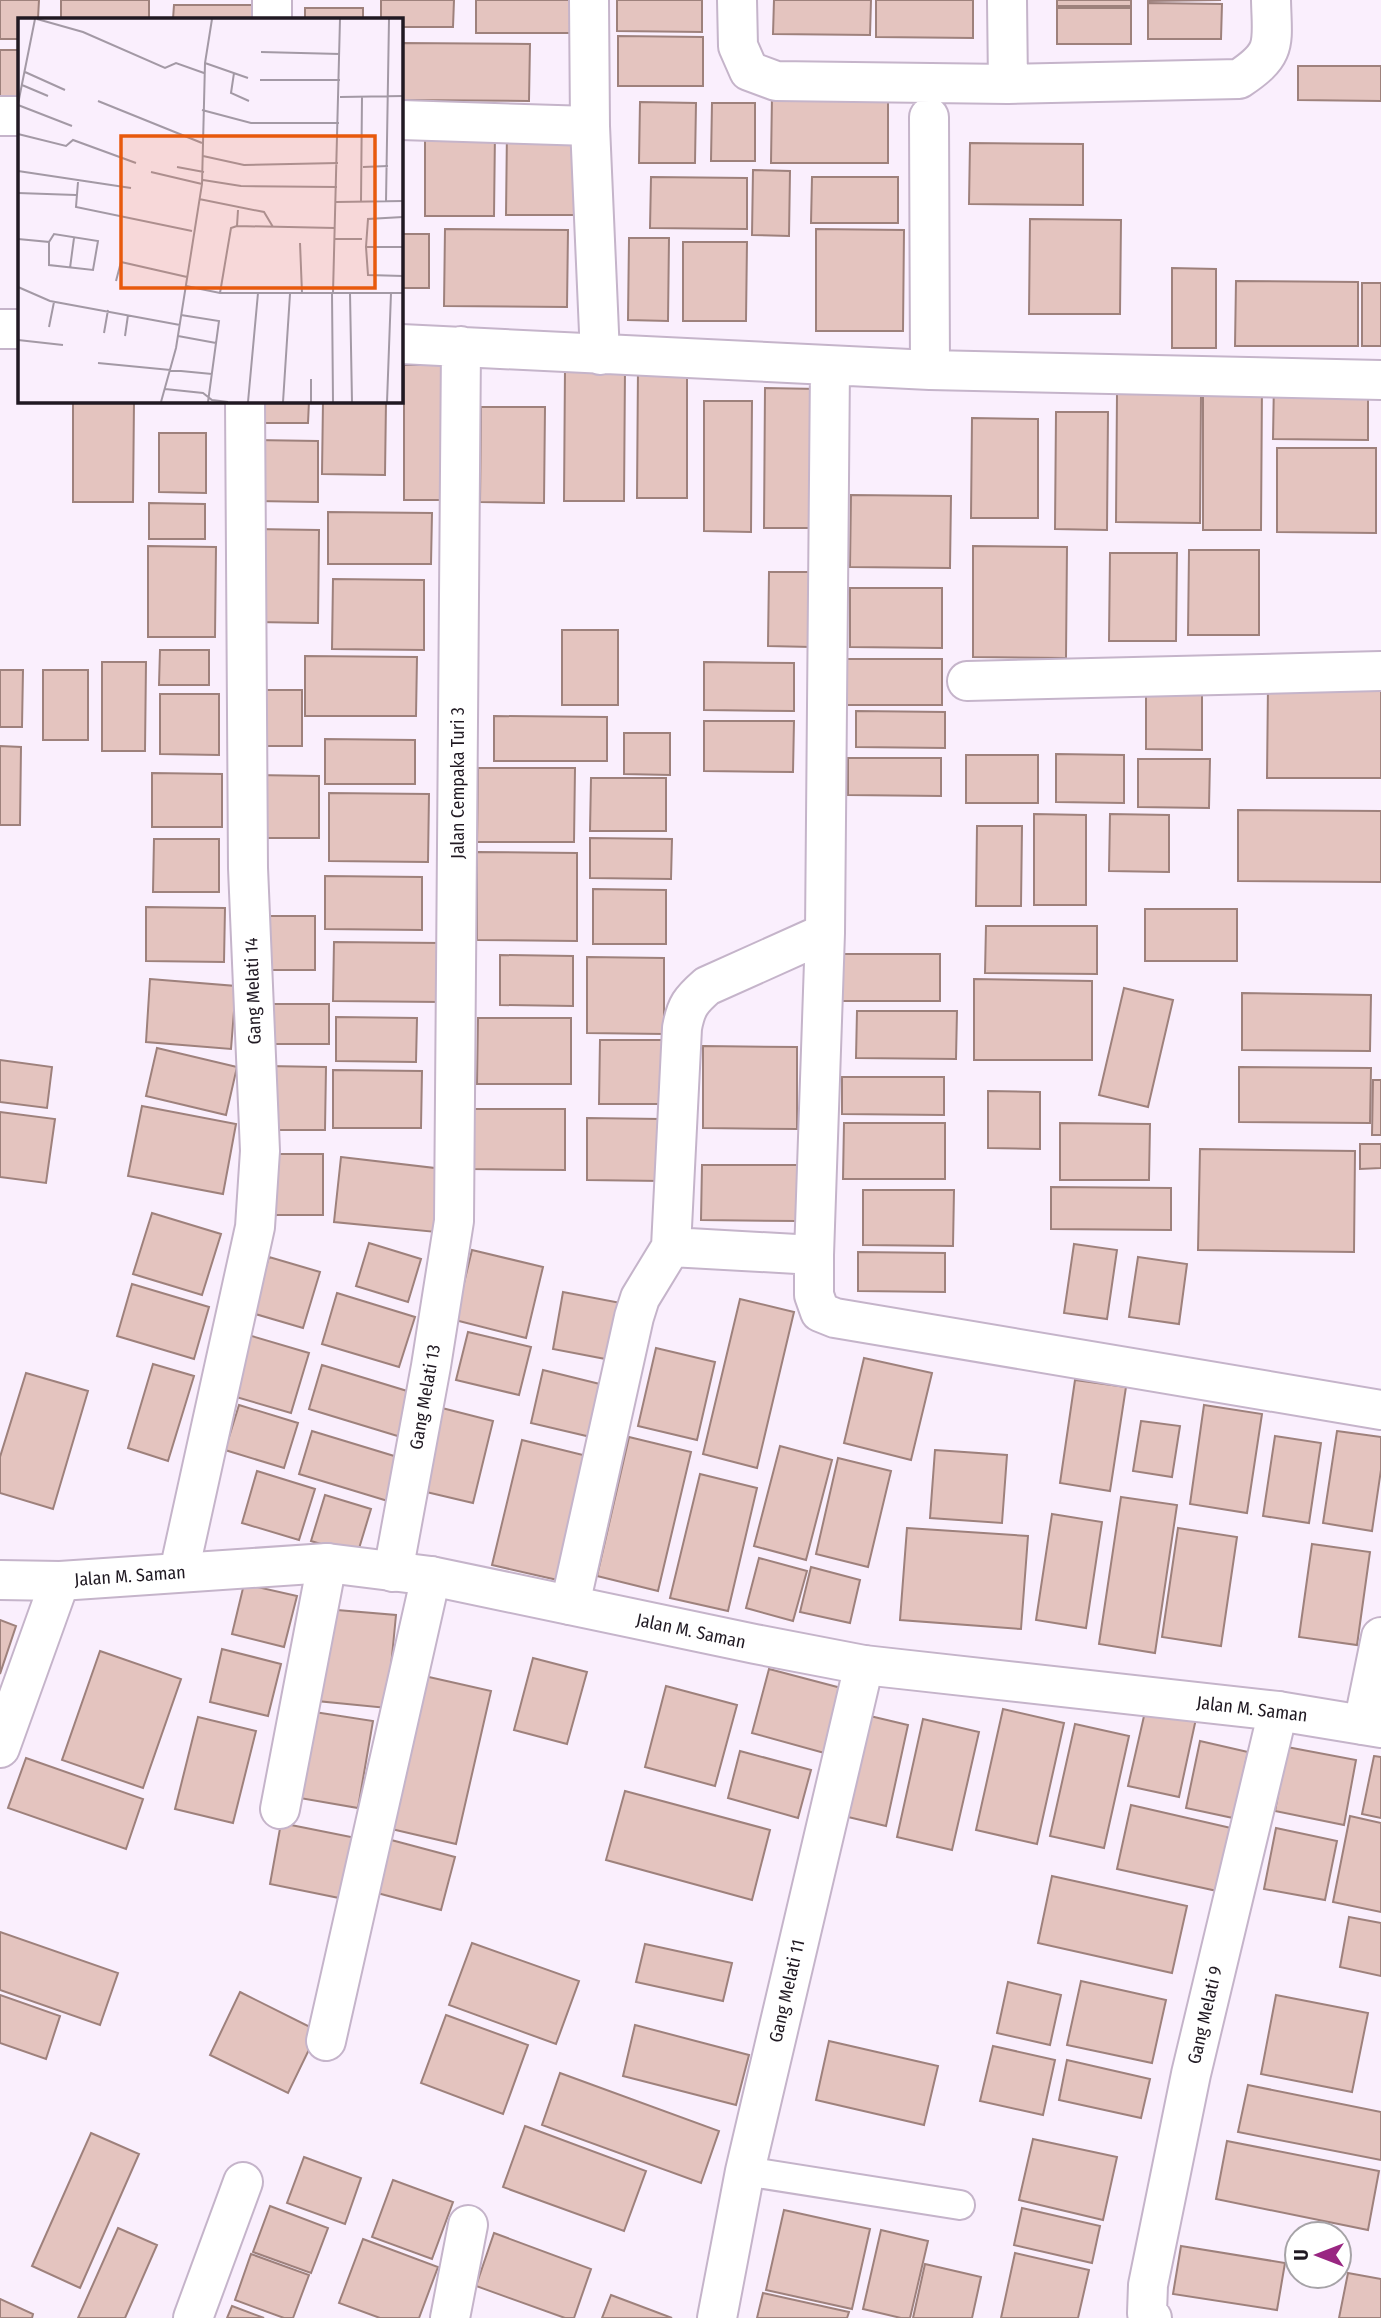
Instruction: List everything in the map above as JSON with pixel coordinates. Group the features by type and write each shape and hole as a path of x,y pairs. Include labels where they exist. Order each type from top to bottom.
{"street":[{"path":"272,0 272,18"},
{"path":"589,0 590,126 600,355"},
{"path":"737,0 738,46 749,71 776,81 1008,84 1239,79 1261,65 1272,44 1271,0"},
{"path":"1007,0 1008,84"},
{"path":"0,116 18,116"},
{"path":"929,117 930,370"},
{"path":"402,120 590,126"},
{"path":"0,329 18,330"},
{"path":"402,344 930,370 1381,380"},
{"name":"Jalan Cempaka Turi 3","path":"454,1221 461,346"},
{"path":"830,366 825,933 814,1255 814,1295 820,1312 835,1318 1381,1410"},
{"name":"Gang Melati 14","path":"179,1572 255,1227 258,1194 260,1151 248,868 244,402"},
{"path":"967,681 1381,671"},
{"path":"570,1605 634,1317 640,1298 671,1247 682,1028 686,1009 694,996 708,986 825,933"},
{"name":"Gang Melati 13","path":"393,1572 431,1366 454,1221"},
{"path":"671,1247 814,1255"},
{"path":"280,1809 327,1563"},
{"name":"Jalan M. Saman","path":"0,1580 60,1581 327,1563 431,1576 864,1665 1278,1711 1372,1727"},
{"path":"326,2041 431,1576"},
{"path":"0,1748 60,1581"},
{"path":"1372,1727 1381,1637"},
{"name":"Gang Melati 11","path":"717,2318 745,2171 864,1665"},
{"name":"Gang Melati 9","path":"1152,2318 1147,2313 1148,2285 1191,2074 1278,1711"},
{"path":"193,2318 243,2182"},
{"path":"450,2318 468,2225"}],"lane":[{"path":"745,2171 960,2205"}],"building":[{"path":"0,0 39,0 38,18 18,18 18,39 0,39"},
{"path":"61,0 149,0 149,18 61,18"},
{"path":"381,0 454,0 453,27 402,27 402,18 381,18"},
{"path":"476,0 572,0 572,33 476,33"},
{"path":"617,0 702,0 702,32 617,31"},
{"path":"774,0 871,0 870,35 773,34"},
{"path":"876,0 973,0 973,38 876,37"},
{"path":"1057,0 1131,0 1131,6 1057,6"},
{"path":"1148,0 1221,0 1148,1"},
{"path":"1148,3 1222,4 1221,39 1148,39"},
{"path":"174,5 256,5 256,18 173,18"},
{"path":"305,8 363,8 363,18 305,18"},
{"path":"1057,8 1131,8 1131,44 1057,44"},
{"path":"618,36 703,37 703,86 618,86"},
{"path":"402,43 530,44 529,101 402,100"},
{"path":"0,50 18,50 18,102 0,102"},
{"path":"1298,66 1381,66 1381,101 1298,100"},
{"path":"772,95 888,96 888,163 771,163"},
{"path":"640,102 696,103 695,163 639,163"},
{"path":"712,103 755,103 755,161 711,161"},
{"path":"507,129 579,129 578,215 506,215"},
{"path":"425,131 495,131 494,216 425,216"},
{"path":"970,143 1083,144 1083,205 969,204"},
{"path":"753,170 790,171 789,236 752,235"},
{"path":"651,177 747,178 747,229 650,228"},
{"path":"812,177 898,177 898,223 811,223"},
{"path":"1030,219 1121,220 1120,314 1029,314"},
{"path":"445,229 568,230 567,307 444,306"},
{"path":"816,229 904,230 903,331 816,331"},
{"path":"402,234 429,234 429,288 402,288"},
{"path":"629,238 669,238 668,321 628,320"},
{"path":"683,242 747,242 746,321 683,321"},
{"path":"1172,268 1216,269 1216,348 1172,348"},
{"path":"1236,281 1358,282 1358,346 1235,346"},
{"path":"1362,283 1381,283 1381,346 1362,346"},
{"path":"404,365 446,365 444,500 404,500"},
{"path":"565,367 625,368 624,501 564,501"},
{"path":"638,367 687,367 687,498 637,498"},
{"path":"1274,380 1368,381 1368,440 1273,439"},
{"path":"1203,384 1262,384 1261,530 1203,530"},
{"path":"765,388 818,389 817,528 764,528"},
{"path":"1117,393 1201,394 1200,523 1116,522"},
{"path":"704,401 752,401 751,532 704,531"},
{"path":"73,402 134,402 133,502 73,502"},
{"path":"254,402 309,402 308,423 254,423"},
{"path":"323,402 386,402 385,475 322,474"},
{"path":"481,407 545,407 544,503 480,502"},
{"path":"1056,412 1108,412 1107,530 1055,529"},
{"path":"972,418 1038,419 1038,518 971,518"},
{"path":"159,433 206,433 206,493 159,492"},
{"path":"252,440 318,441 318,502 251,501"},
{"path":"1277,448 1376,448 1376,533 1277,532"},
{"path":"851,495 951,496 950,568 850,567"},
{"path":"149,503 205,504 205,539 149,539"},
{"path":"328,512 432,513 431,564 328,564"},
{"path":"252,529 319,530 318,623 252,622"},
{"path":"148,546 216,547 215,637 148,637"},
{"path":"973,546 1067,547 1066,658 973,657"},
{"path":"1189,550 1259,550 1259,635 1188,635"},
{"path":"1110,553 1177,553 1176,641 1109,641"},
{"path":"769,572 811,572 811,647 768,646"},
{"path":"333,579 424,580 424,650 332,649"},
{"path":"850,588 942,588 942,648 850,647"},
{"path":"562,630 618,630 618,705 562,705"},
{"path":"160,650 209,650 209,685 159,685"},
{"path":"305,656 417,657 416,716 305,716"},
{"path":"847,659 942,659 942,705 846,705"},
{"path":"102,662 146,662 145,751 102,751"},
{"path":"704,662 794,663 794,711 704,710"},
{"path":"0,670 23,670 22,727 0,727"},
{"path":"43,670 88,670 88,740 43,740"},
{"path":"1268,684 1381,685 1381,778 1267,778"},
{"path":"1146,686 1202,686 1202,750 1146,749"},
{"path":"256,690 302,690 302,746 255,746"},
{"path":"160,694 219,694 219,755 160,754"},
{"path":"856,711 945,712 945,748 856,747"},
{"path":"494,716 607,717 607,761 494,761"},
{"path":"704,721 794,721 793,772 704,771"},
{"path":"624,733 670,733 670,775 624,774"},
{"path":"325,739 415,740 415,784 325,784"},
{"path":"0,746 21,747 20,825 0,825"},
{"path":"1056,754 1124,755 1124,803 1056,802"},
{"path":"966,755 1038,755 1038,803 966,803"},
{"path":"848,758 941,758 941,796 848,795"},
{"path":"1138,759 1210,759 1209,808 1138,807"},
{"path":"478,768 575,768 574,842 477,842"},
{"path":"152,773 222,774 222,827 152,827"},
{"path":"253,775 319,776 319,838 253,838"},
{"path":"591,778 666,778 666,831 590,831"},
{"path":"329,793 429,794 428,862 329,861"},
{"path":"1238,810 1381,811 1381,882 1238,881"},
{"path":"1034,814 1086,815 1086,905 1034,905"},
{"path":"1110,814 1169,815 1169,872 1109,871"},
{"path":"977,826 1022,826 1021,906 976,906"},
{"path":"590,838 672,839 671,879 590,878"},
{"path":"154,839 219,839 219,892 153,892"},
{"path":"477,852 577,853 577,941 477,940"},
{"path":"325,876 422,877 422,930 325,929"},
{"path":"593,889 666,890 666,944 593,944"},
{"path":"146,907 225,908 224,962 146,961"},
{"path":"1145,909 1237,909 1237,961 1145,961"},
{"path":"260,916 315,916 315,970 260,970"},
{"path":"986,926 1097,926 1097,974 985,973"},
{"path":"334,942 441,943 441,1002 333,1001"},
{"path":"842,954 940,954 940,1001 842,1001"},
{"path":"500,955 573,956 573,1006 500,1005"},
{"path":"587,957 664,958 664,1034 587,1033"},
{"path":"150,979 236,986 231,1049 146,1042"},
{"path":"974,979 1092,981 1092,1060 974,1060"},
{"path":"1124,988 1173,1000 1148,1107 1099,1095"},
{"path":"1242,993 1371,995 1370,1051 1242,1050"},
{"path":"263,1004 329,1004 329,1044 263,1044"},
{"path":"857,1011 957,1011 956,1059 856,1058"},
{"path":"336,1017 417,1018 416,1062 336,1061"},
{"path":"478,1018 571,1018 571,1084 477,1084"},
{"path":"600,1040 666,1040 666,1104 599,1104"},
{"path":"703,1046 797,1047 797,1129 703,1128"},
{"path":"157,1048 237,1067 226,1115 146,1096"},
{"path":"0,1060 52,1067 47,1108 0,1102"},
{"path":"267,1066 326,1067 325,1130 266,1130"},
{"path":"1239,1067 1371,1068 1370,1123 1239,1122"},
{"path":"333,1070 422,1071 421,1128 333,1128"},
{"path":"842,1077 944,1077 944,1115 842,1114"},
{"path":"1373,1080 1381,1080 1381,1135 1372,1135"},
{"path":"988,1091 1040,1092 1040,1149 988,1148"},
{"path":"142,1106 236,1124 223,1194 128,1176"},
{"path":"472,1109 565,1109 565,1170 471,1169"},
{"path":"0,1112 55,1119 46,1183 0,1177"},
{"path":"587,1118 661,1119 661,1181 587,1180"},
{"path":"844,1123 945,1123 945,1179 843,1179"},
{"path":"1060,1123 1150,1124 1149,1180 1060,1180"},
{"path":"1360,1144 1381,1144 1381,1168 1360,1169"},
{"path":"1200,1149 1355,1151 1354,1252 1198,1250"},
{"path":"265,1154 323,1154 323,1215 264,1215"},
{"path":"341,1157 443,1169 436,1232 334,1222"},
{"path":"702,1165 798,1165 797,1221 701,1220"},
{"path":"1051,1187 1171,1188 1171,1230 1051,1229"},
{"path":"863,1190 954,1190 953,1246 863,1245"},
{"path":"152,1213 221,1234 202,1295 133,1274"},
{"path":"369,1243 421,1259 408,1302 356,1286"},
{"path":"1074,1244 1117,1250 1107,1319 1064,1313"},
{"path":"472,1250 543,1267 526,1338 455,1320"},
{"path":"858,1252 945,1253 945,1292 858,1291"},
{"path":"269,1257 320,1272 303,1328 252,1313"},
{"path":"1138,1257 1187,1264 1179,1324 1129,1317"},
{"path":"132,1284 209,1307 194,1359 117,1336"},
{"path":"563,1292 626,1304 616,1361 553,1349"},
{"path":"337,1293 415,1317 399,1367 322,1344"},
{"path":"740,1299 794,1312 757,1468 703,1454"},
{"path":"468,1332 531,1347 519,1395 456,1380"},
{"path":"245,1334 309,1353 291,1413 226,1394"},
{"path":"656,1348 715,1362 697,1440 638,1426"},
{"path":"864,1358 932,1373 911,1460 844,1443"},
{"path":"153,1364 194,1376 168,1461 128,1448"},
{"path":"322,1365 417,1394 404,1438 309,1409"},
{"path":"543,1370 608,1386 595,1438 531,1423"},
{"path":"26,1373 88,1391 53,1509 0,1493 0,1457"},
{"path":"1075,1380 1126,1387 1110,1491 1060,1483"},
{"path":"239,1405 298,1423 284,1468 225,1450"},
{"path":"1204,1405 1262,1414 1247,1513 1190,1504"},
{"path":"442,1408 493,1421 473,1503 422,1491"},
{"path":"1141,1421 1180,1426 1172,1477 1133,1471"},
{"path":"312,1431 404,1459 391,1502 299,1474"},
{"path":"1337,1431 1381,1437 1381,1470 1372,1531 1323,1523"},
{"path":"1275,1436 1321,1443 1309,1523 1263,1516"},
{"path":"629,1437 691,1452 658,1591 597,1576"},
{"path":"522,1440 591,1457 562,1581 492,1565"},
{"path":"780,1446 832,1460 806,1560 754,1546"},
{"path":"935,1450 1007,1455 1002,1523 930,1518"},
{"path":"838,1458 891,1471 868,1567 816,1554"},
{"path":"257,1471 315,1489 299,1540 242,1523"},
{"path":"700,1474 757,1488 728,1611 670,1598"},
{"path":"325,1495 371,1509 357,1555 311,1541"},
{"path":"1121,1497 1177,1505 1155,1653 1099,1644"},
{"path":"1052,1514 1102,1522 1086,1628 1036,1620"},
{"path":"907,1528 1028,1536 1021,1629 900,1620"},
{"path":"1178,1528 1237,1537 1221,1646 1162,1637"},
{"path":"1312,1544 1370,1552 1357,1645 1299,1637"},
{"path":"759,1558 807,1571 793,1621 746,1608"},
{"path":"811,1567 860,1580 850,1623 800,1612"},
{"path":"244,1584 297,1596 284,1647 232,1634"},
{"path":"325,1609 396,1615 387,1708 317,1701"},
{"path":"0,1620 16,1626 0,1674"},
{"path":"222,1649 281,1664 268,1716 210,1702"},
{"path":"100,1651 181,1679 143,1788 62,1760"},
{"path":"533,1658 587,1672 567,1744 514,1730"},
{"path":"769,1669 845,1689 828,1754 752,1733"},
{"path":"420,1675 491,1691 456,1844 387,1828"},
{"path":"666,1686 737,1705 715,1786 645,1767"},
{"path":"1147,1703 1197,1714 1179,1797 1128,1786"},
{"path":"1003,1709 1064,1723 1037,1844 976,1830"},
{"path":"308,1711 373,1721 358,1808 294,1797"},
{"path":"870,1716 908,1725 886,1826 848,1817"},
{"path":"198,1717 256,1731 233,1823 175,1809"},
{"path":"923,1719 979,1732 952,1850 897,1837"},
{"path":"1075,1724 1129,1736 1104,1848 1050,1836"},
{"path":"1200,1741 1248,1752 1233,1818 1186,1808"},
{"path":"1287,1747 1356,1760 1344,1825 1275,1811"},
{"path":"740,1751 811,1770 798,1818 728,1798"},
{"path":"1374,1756 1381,1757 1381,1818 1362,1814"},
{"path":"26,1758 143,1799 126,1849 8,1808"},
{"path":"625,1791 770,1830 752,1900 606,1860"},
{"path":"1131,1805 1231,1828 1217,1891 1117,1869"},
{"path":"1350,1816 1381,1823 1381,1912 1333,1902"},
{"path":"281,1823 361,1839 349,1900 270,1884"},
{"path":"1276,1828 1337,1841 1325,1900 1264,1889"},
{"path":"380,1837 455,1857 441,1910 366,1890"},
{"path":"1052,1876 1187,1906 1172,1973 1038,1943"},
{"path":"1349,1917 1381,1923 1381,1976 1340,1967"},
{"path":"0,1932 118,1973 100,2025 0,1990"},
{"path":"472,1943 579,1981 556,2044 449,2005"},
{"path":"645,1944 732,1963 723,2001 636,1982"},
{"path":"1081,1981 1166,2000 1152,2063 1067,2045"},
{"path":"1008,1982 1061,1995 1050,2045 997,2033"},
{"path":"240,1992 318,2031 288,2093 210,2055"},
{"path":"0,1995 60,2016 46,2059 0,2043"},
{"path":"1276,1995 1368,2013 1352,2092 1261,2074"},
{"path":"446,2015 528,2045 503,2114 421,2083"},
{"path":"635,2025 749,2055 736,2105 623,2076"},
{"path":"829,2041 938,2066 924,2125 816,2100"},
{"path":"993,2046 1055,2060 1043,2115 980,2101"},
{"path":"1067,2060 1150,2079 1141,2118 1059,2100"},
{"path":"560,2073 719,2131 701,2183 542,2125"},
{"path":"1248,2085 1381,2112 1381,2160 1238,2132"},
{"path":"525,2126 646,2171 624,2231 503,2187"},
{"path":"91,2133 139,2154 80,2288 32,2266"},
{"path":"1033,2139 1117,2157 1103,2220 1019,2200"},
{"path":"1227,2141 1379,2171 1368,2230 1353,2227 1353,2220 1319,2220 1216,2199"},
{"path":"304,2157 361,2178 345,2224 287,2203"},
{"path":"393,2180 453,2202 432,2259 372,2237"},
{"path":"270,2206 328,2228 311,2273 253,2252"},
{"path":"1022,2208 1100,2226 1092,2263 1014,2245"},
{"path":"784,2210 870,2229 852,2309 766,2290"},
{"path":"118,2228 157,2245 125,2318 78,2318"},
{"path":"881,2230 928,2241 910,2318 863,2309"},
{"path":"494,2233 591,2269 574,2318 565,2318 476,2286"},
{"path":"363,2239 438,2267 419,2318 380,2318 339,2303"},
{"path":"1181,2246 1283,2263 1277,2310 1173,2294"},
{"path":"1015,2253 1089,2270 1078,2318 1001,2318"},
{"path":"251,2254 309,2275 293,2318 284,2318 235,2300"},
{"path":"925,2264 981,2277 972,2318 913,2318"},
{"path":"1353,2274 1381,2279 1381,2318 1339,2318 1345,2290 1353,2290"},
{"path":"763,2293 849,2312 847,2318 757,2318"},
{"path":"611,2295 672,2318 602,2318"},
{"path":"0,2299 33,2314 32,2318 0,2318"},
{"path":"232,2306 264,2318 227,2318"}]}
